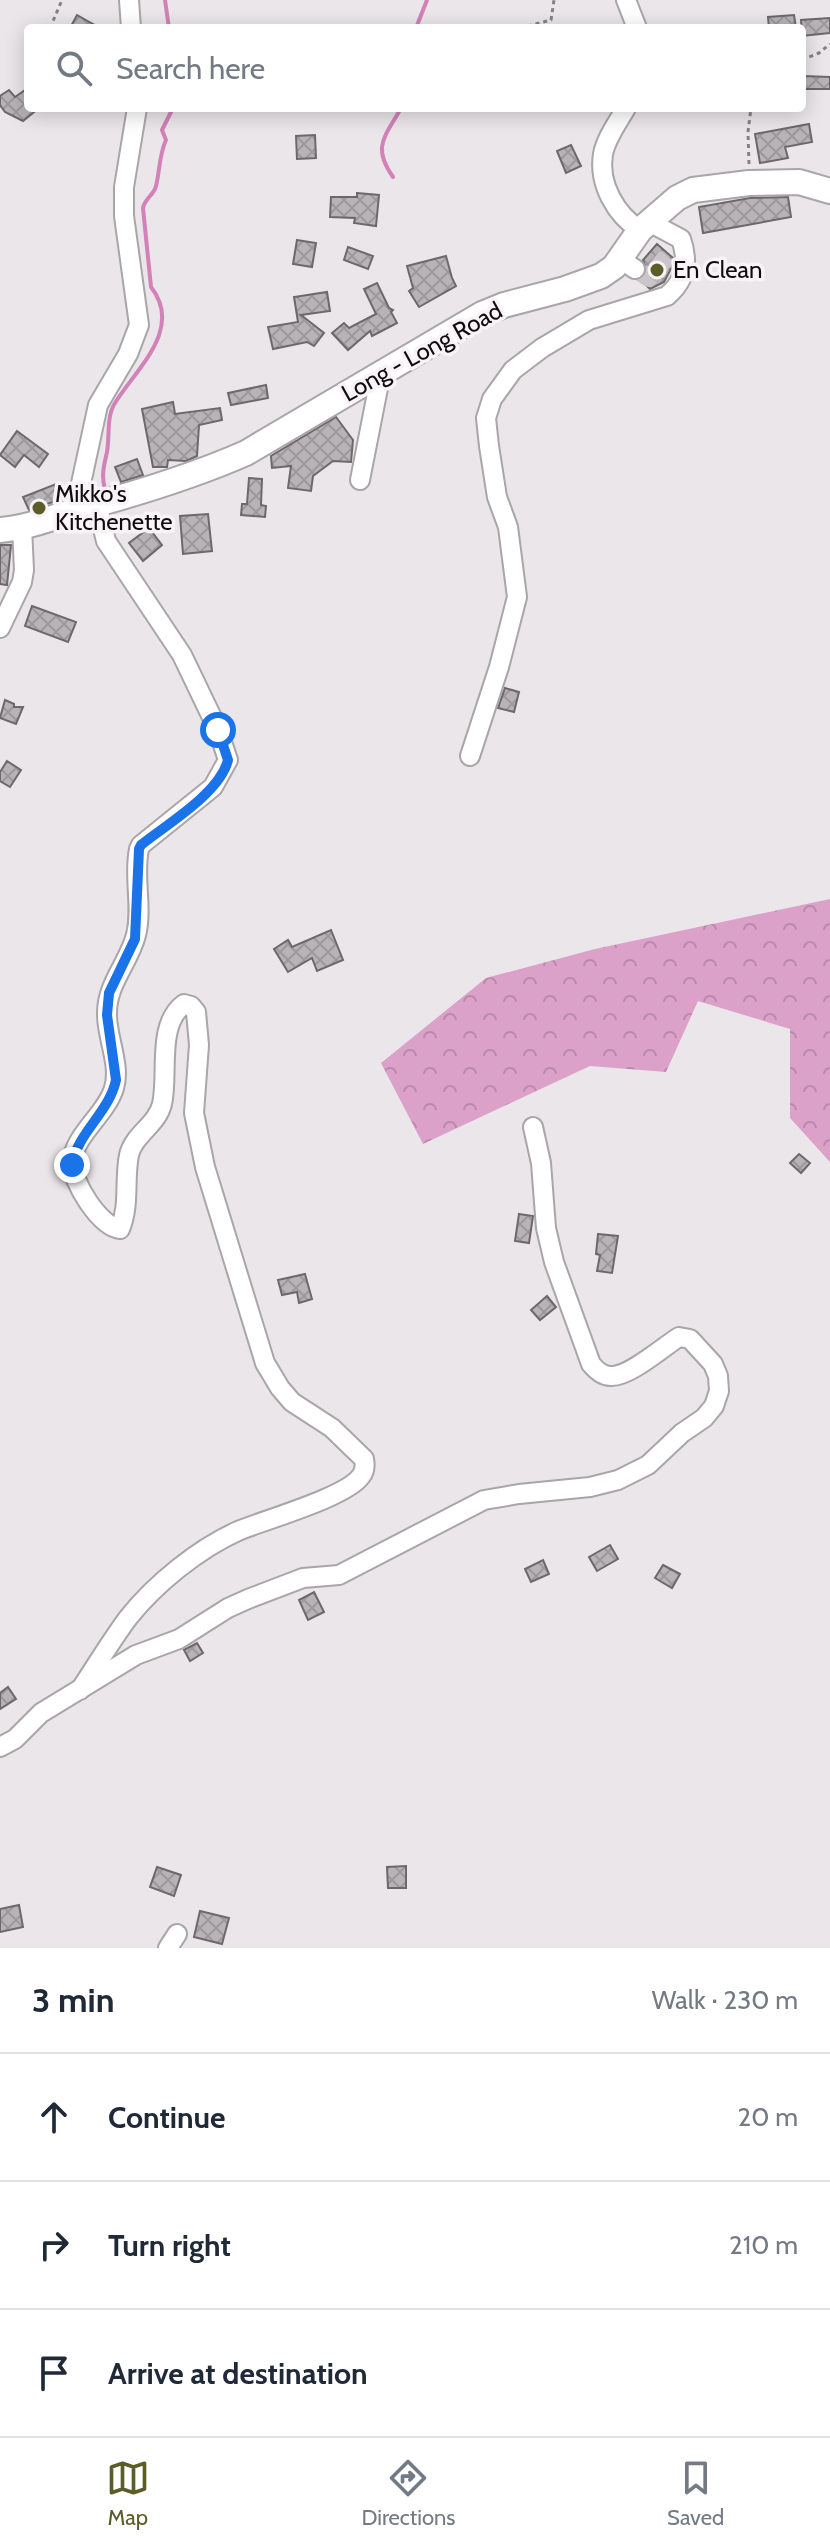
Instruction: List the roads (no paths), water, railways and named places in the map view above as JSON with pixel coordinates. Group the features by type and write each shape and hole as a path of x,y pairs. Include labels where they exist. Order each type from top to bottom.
{"main road":[{"name":"Long - Long Road","path":"11,528 213,467 246,453 482,314 565,289 628,264 644,226 677,198 693,190 749,183 799,182 830,191"}],"street":[{"path":"129,0 131,24"},
{"path":"626,0 635,24"},
{"path":"80,1690 129,1617 180,1567 206,1548 237,1532 315,1504 344,1489 361,1476 365,1465 364,1459 332,1428 292,1402 265,1363 205,1167 194,1113 199,1045 196,1012 191,1006 184,1004 172,1014 163,1101 159,1113 132,1145 128,1157 126,1215 120,1229 112,1228 104,1221 77,1183 72,1165 75,1149 107,1104 116,1080 107,1015 109,993 135,939 139,849 213,787 228,760 218,730 182,655 106,541 80,488 98,405 128,354 139,325 124,216 124,187 136,112"},
{"path":"470,756 499,667 517,597 508,527 497,497 489,446 486,418 492,399 513,370 589,320 667,296 677,288 687,266 675,246 644,226 626,221 605,184 603,154 624,112"},
{"path":"360,480 381,373"},
{"path":"0,628 22,582 24,570 11,528"},
{"path":"0,1747 15,1739 41,1713 136,1655 179,1639 228,1608 303,1578 339,1575 484,1500 590,1487 618,1480 648,1465 682,1433 704,1418 714,1406 719,1391 718,1376 700,1347 685,1337 676,1339 623,1374 604,1375 591,1364 554,1262 546,1228 541,1163 533,1127"}],"waterway":[{"path":"165,0 168,24"},
{"path":"418,24 427,0"},
{"path":"105,489 103,470 112,408 160,333 160,303 151,287 143,208 156,186 166,140 162,130 171,112"},
{"path":"393,177 386,166 382,149 386,134 399,112"}],"tunnel":[{"path":"635,269 649,278 669,254"}],"place":[{"name":"En Clean","path":"657,270"},
{"name":"Mikko's Kitchenette","path":"39,508"}]}
